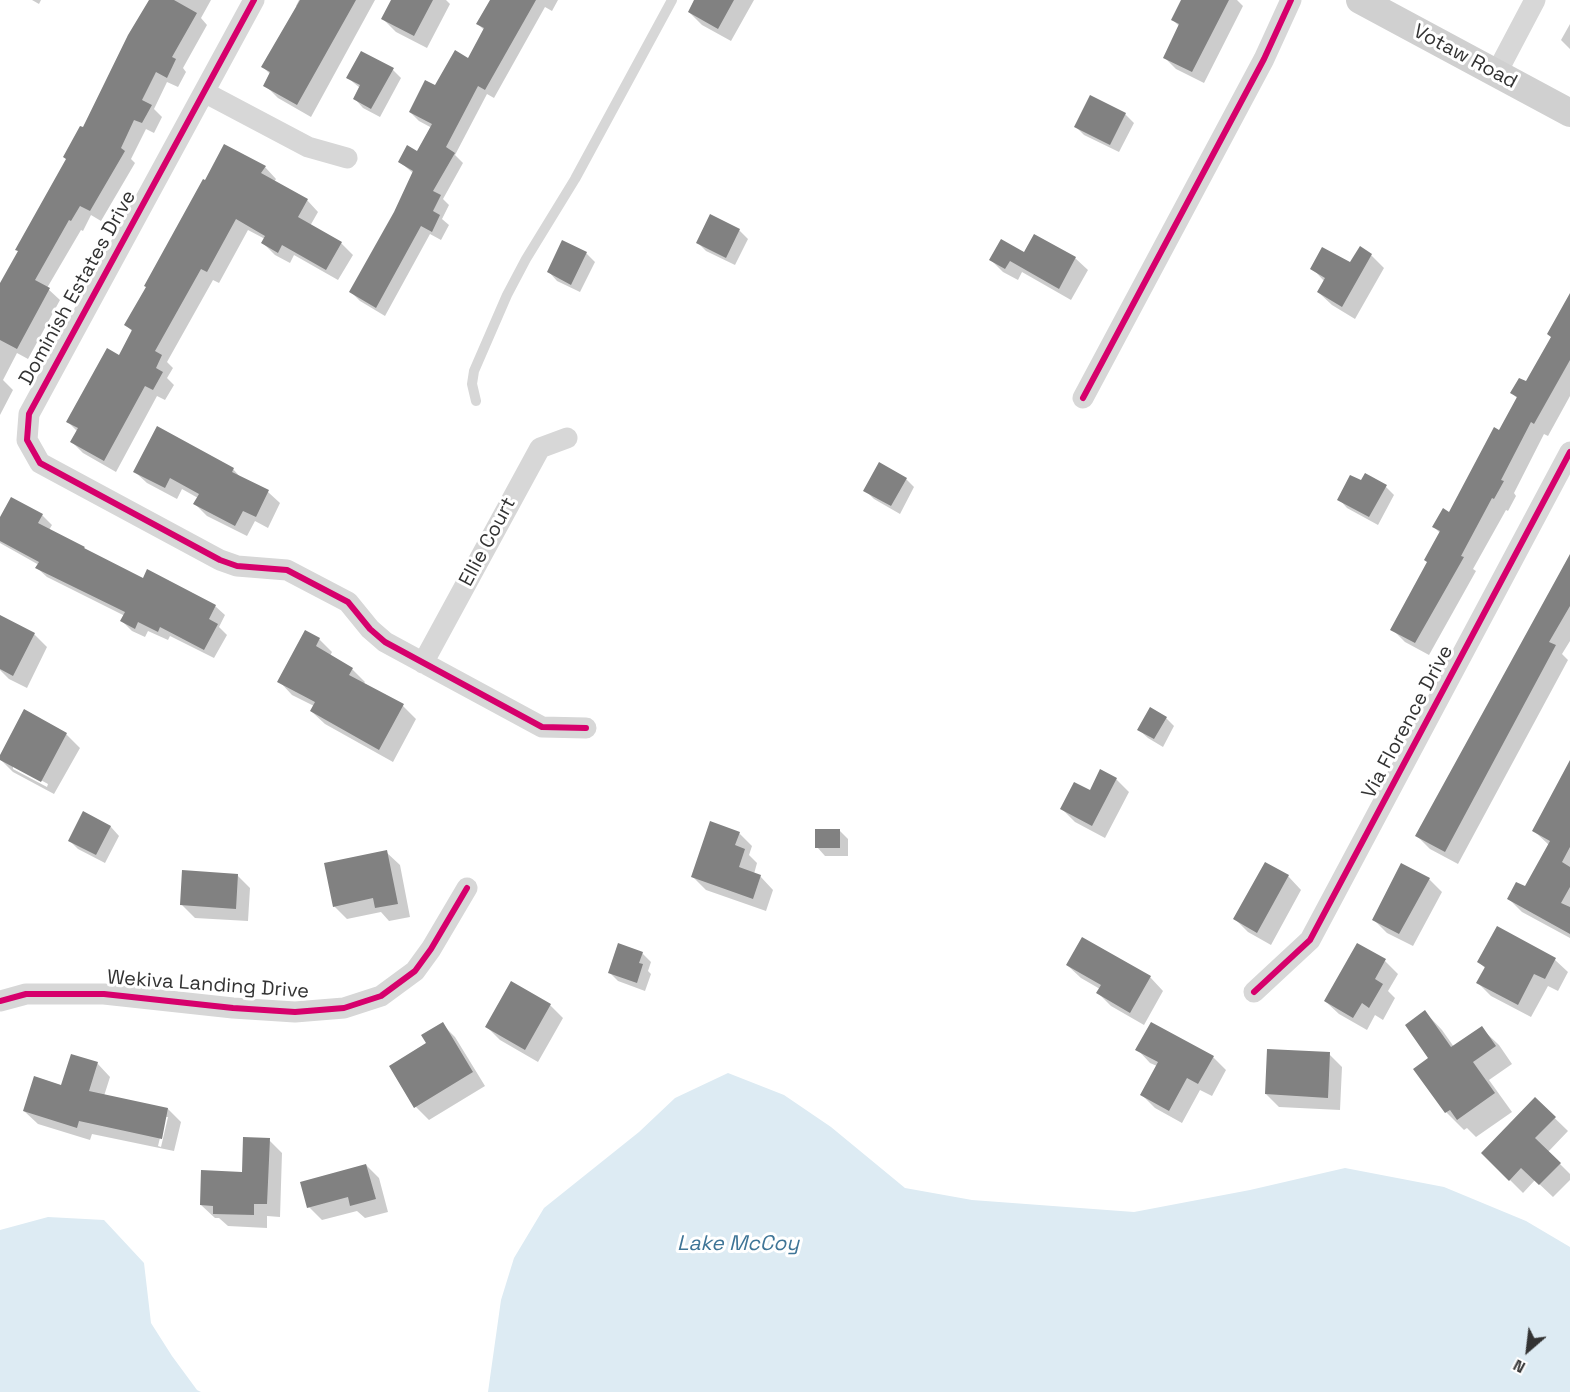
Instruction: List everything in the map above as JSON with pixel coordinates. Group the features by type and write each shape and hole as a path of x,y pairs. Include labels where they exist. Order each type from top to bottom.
{"street":[{"name":"Dominish Estates Drive","path":"254,0 29,414 27,440 40,463 220,560 237,566 287,570 348,602 370,629 385,642 542,727 586,728"},
{"path":"1083,398 1258,70 1291,0"},
{"name":"Votaw Road","path":"1360,0 1570,113"},
{"path":"1496,74 1535,0"},
{"path":"204,92 308,147 347,158"},
{"name":"Ellie Court","path":"423,663 540,448 567,438"},
{"name":"Via Florence Drive","path":"1254,992 1310,940 1570,452"},
{"name":"Wekiva Landing Drive","path":"0,1001 26,994 104,994 227,1008 284,1011 344,1008 381,996 415,971 431,949 467,888"}],"lane":[{"path":"476,401 472,384 474,371 507,296 526,259 575,179 672,0"}],"water":[{"name":"Lake McCoy","path":"728,1073 784,1095 831,1127 905,1188 972,1200 1134,1212 1250,1190 1345,1168 1444,1187 1526,1221 1570,1247 1570,1392 488,1392 501,1300 514,1258 544,1208 639,1132 675,1098"},
{"path":"48,1217 104,1220 144,1263 151,1323 172,1356 197,1390 201,1392 0,1392 0,1230"}],"building":[{"path":"149,0 174,0 197,13 172,57 176,59 167,78 156,72 142,100 152,105 142,123 134,120 121,148 125,151 90,211 80,206 71,221 69,220 35,280 50,288 17,349 0,340 0,283 18,251 15,250 66,159 63,157 80,126 83,127 128,35"},
{"path":"300,0 356,0 297,105 263,86 270,72 261,67"},
{"path":"391,0 433,0 414,36 381,19"},
{"path":"490,0 536,0 485,90 478,86 446,147 455,153 433,191 441,195 433,211 440,215 432,232 421,226 376,308 349,292 394,212 413,171 398,162 407,145 417,151 432,124 409,112 425,80 435,85 455,50 468,58 484,28 476,24"},
{"path":"694,0 734,0 718,29 688,12"},
{"path":"1181,0 1229,0 1192,72 1163,58 1179,24 1171,20"},
{"path":"361,51 394,68 371,109 353,99 360,85 346,78"},
{"path":"1090,95 1126,113 1110,145 1074,127"},
{"path":"224,144 266,166 261,173 308,199 298,217 342,242 326,270 282,245 278,253 261,243 265,236 236,219 207,272 201,269 155,351 162,355 156,368 163,372 153,390 145,386 104,461 70,442 78,428 66,422 107,348 119,355 132,330 124,325"},
{"path":"710,214 740,229 726,258 696,243"},
{"path":"1034,234 1076,257 1059,289 1010,261 1005,269 989,260 1001,239 1024,252"},
{"path":"562,240 587,252 571,285 547,272"},
{"path":"1360,246 1372,254 1342,307 1317,292 1325,278 1310,269 1322,247 1350,262"},
{"path":"1570,293 1570,360 1534,424 1531,422 1501,480 1504,481 1494,499 1492,498 1461,556 1464,557 1415,643 1390,630 1427,562 1424,560 1440,531 1432,527 1443,508 1449,512 1494,427 1499,430 1517,397 1510,393 1519,378 1526,381 1551,337 1547,334"},
{"path":"157,426 234,468 232,472 269,490 256,517 243,511 235,526 193,504 199,494 170,478 165,488 133,472"},
{"path":"879,462 907,478 891,506 863,491"},
{"path":"1365,473 1387,485 1369,517 1337,500 1350,475 1361,480"},
{"path":"11,497 43,514 38,523 84,548 143,578 147,569 216,605 209,619 218,624 204,650 160,627 158,632 138,622 135,629 120,621 125,612 35,568 39,562 0,541 0,517"},
{"path":"1570,554 1570,606 1549,642 1556,645 1445,852 1415,836"},
{"path":"0,615 35,633 13,676 0,669"},
{"path":"305,630 320,638 316,646 353,668 349,675 404,704 379,750 310,711 315,702 277,682"},
{"path":"1150,707 1167,717 1154,739 1137,730"},
{"path":"24,709 67,733 41,782 0,760 0,755"},
{"path":"1570,760 1570,847 1562,862 1570,867 1570,887 1561,903 1570,907 1570,934 1507,899 1516,882 1525,886 1550,841 1532,831"},
{"path":"1100,769 1117,778 1092,826 1060,809 1074,782 1090,790"},
{"path":"83,811 111,826 96,855 68,841"},
{"path":"710,821 740,832 735,845 745,849 739,867 761,875 753,899 691,877"},
{"path":"815,829 840,829 840,848 815,848"},
{"path":"387,850 398,904 375,908 373,898 333,907 324,863"},
{"path":"1265,862 1289,875 1257,933 1233,919"},
{"path":"1401,863 1430,878 1399,934 1372,920"},
{"path":"182,870 238,874 236,909 180,905"},
{"path":"1497,926 1556,958 1545,979 1534,974 1518,1005 1476,983 1485,967 1477,962"},
{"path":"1082,937 1151,976 1130,1013 1096,993 1101,985 1066,965"},
{"path":"618,943 643,952 639,963 643,964 637,983 608,973"},
{"path":"1357,943 1386,959 1375,979 1383,984 1369,1008 1362,1003 1353,1018 1324,1001"},
{"path":"511,981 551,1004 525,1050 485,1027"},
{"path":"1425,1010 1451,1047 1482,1026 1496,1046 1473,1062 1495,1093 1457,1120 1450,1110 1445,1113 1413,1069 1428,1058 1405,1025"},
{"path":"443,1022 473,1072 414,1108 389,1066 426,1043 421,1035"},
{"path":"1151,1022 1214,1056 1198,1084 1187,1078 1169,1111 1140,1095 1158,1062 1135,1050"},
{"path":"1267,1049 1330,1052 1328,1098 1265,1094"},
{"path":"71,1054 98,1062 89,1091 168,1108 162,1139 79,1121 77,1128 23,1111 34,1076 61,1085"},
{"path":"1535,1097 1556,1117 1535,1138 1561,1163 1539,1185 1521,1168 1509,1181 1481,1153"},
{"path":"243,1137 270,1138 267,1204 254,1204 254,1215 213,1214 213,1206 200,1205 201,1170 242,1172"},
{"path":"366,1164 376,1199 350,1206 348,1197 307,1208 300,1182"}],"cycle path":[{"path":"254,0 29,414 27,440 40,463 220,560 237,566 287,570 348,602 370,629 385,642 542,727 586,728"},
{"path":"1083,398 1264,59 1291,0"},
{"path":"1254,992 1310,940 1570,452"},
{"path":"0,1001 26,994 104,994 233,1008 295,1012 344,1008 381,996 415,971 431,949 467,888"}]}
